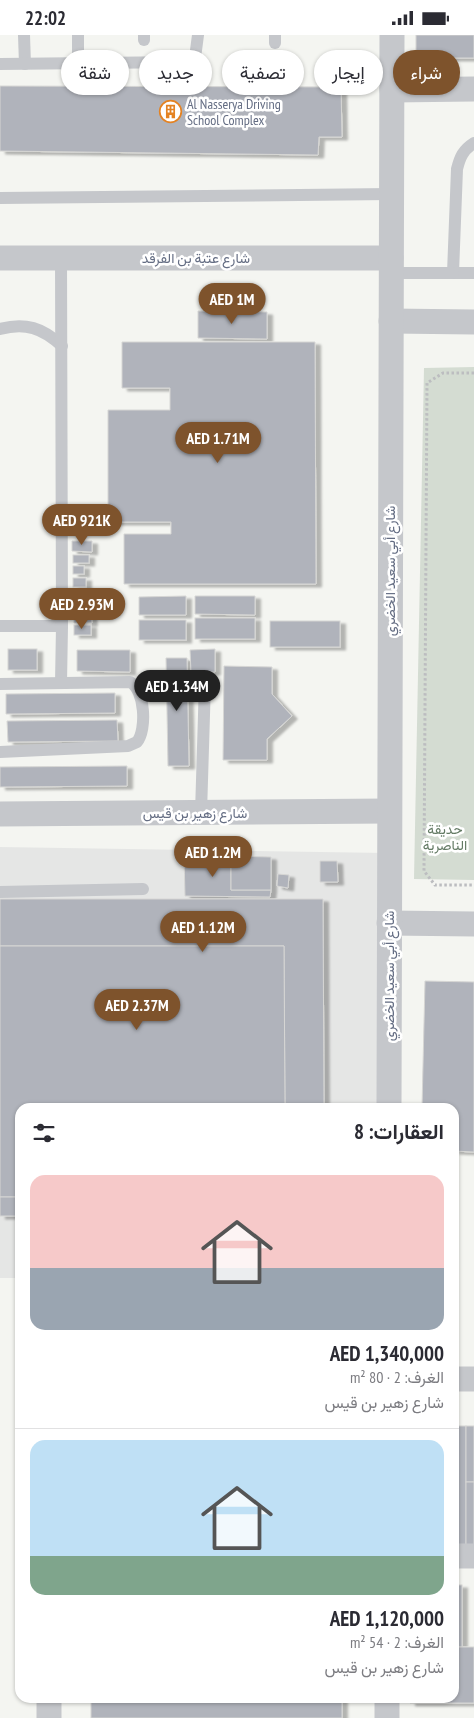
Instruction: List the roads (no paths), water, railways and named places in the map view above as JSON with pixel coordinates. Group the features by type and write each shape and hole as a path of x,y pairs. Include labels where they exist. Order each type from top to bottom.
{"street":[{"name":"شارع أبي سعيد الخضري","path":"389,1103 392,35"},
{"path":"392,90 474,89"},
{"name":"شارع عتبة بن الفرقد","path":"0,258 391,265"},
{"path":"391,321 474,321"},
{"name":"شارع زهير بن قيس","path":"0,814 389,811"},
{"path":"389,923 474,924"},
{"path":"459,1379 474,1379"},
{"path":"459,1556 474,1556"},
{"path":"49,1703 49,1718"},
{"path":"386,1718 387,1703"}],"lane":[{"path":"24,35 25,64"},
{"path":"78,35 78,50"},
{"path":"129,63 187,62 195,58 198,35"},
{"path":"0,64 61,64"},
{"path":"453,273 456,169 459,158 466,148 474,143"},
{"path":"0,198 391,194"},
{"path":"60,683 62,626 61,258"},
{"path":"391,265 453,273 474,273"},
{"path":"0,329 14,325 32,327 48,334 62,346"},
{"path":"0,626 62,626"},
{"path":"0,684 125,681 135,684 141,693 143,728 141,738 137,743 128,746 0,752"},
{"path":"201,813 205,682"},
{"path":"0,892 143,889"}],"place":[{"name":"Al Nasserya Driving School Complex","path":"171,112"}],"park label":[{"name":"حديقة الناصرية","path":"445,838"}]}
